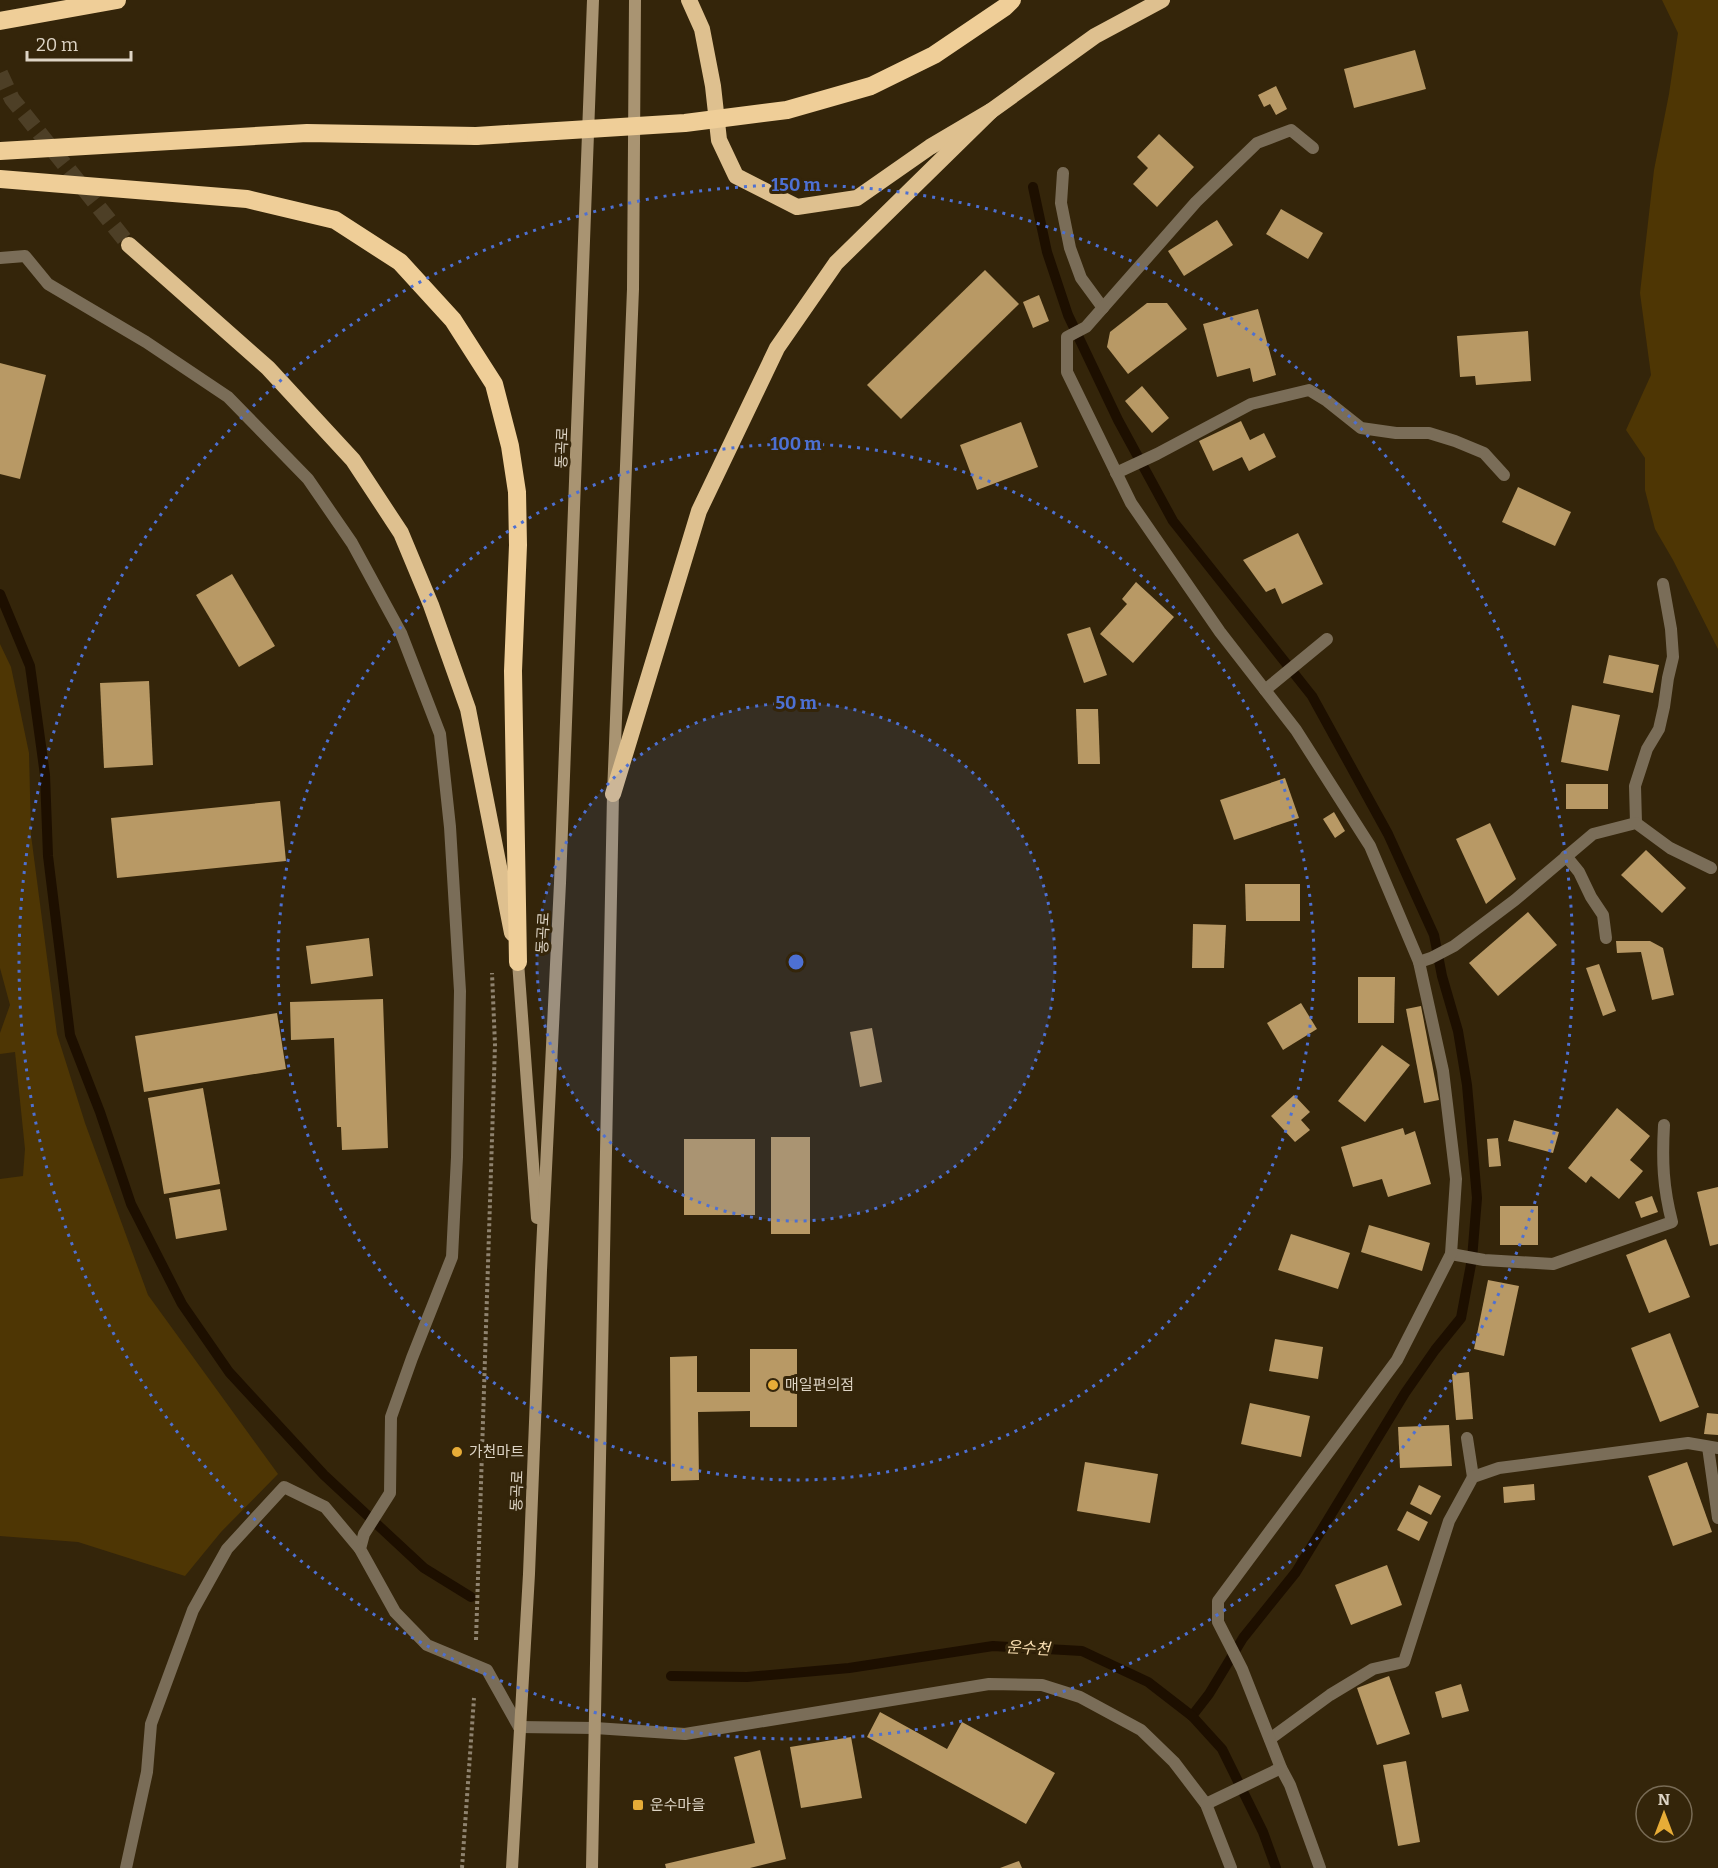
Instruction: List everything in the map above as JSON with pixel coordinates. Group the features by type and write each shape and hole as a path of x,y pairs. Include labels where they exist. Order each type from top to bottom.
{"highway":[{"path":"0,21 117,0"},
{"path":"689,0 702,29 713,86 719,140 736,176 798,207 857,198 930,147 990,111 1095,36 1162,0"},
{"path":"0,151 307,133 476,136 685,123 787,110 871,86 892,76 934,55 1012,0"},
{"path":"614,794 699,512 777,348 836,263 990,111"},
{"path":"0,179 247,199 336,220 400,262 453,320 494,384 510,446 517,492 518,545 513,671 518,962"},
{"path":"129,245 276,377 353,460 401,533 431,605 468,709 518,962"}],"main road":[{"name":"동곡로","path":"512,1868 529,1575 571,618 593,0"},
{"path":"592,1868 614,794 633,289 635,0"},
{"path":"518,962 541,1270"}],"street":[{"path":"1313,148 1291,130 1257,142 1196,202 1086,327 1067,337 1067,372 1121,470 1131,503 1220,632 1296,730 1370,846 1425,960 1443,1071 1456,1179 1455,1256 1397,1360 1218,1601 1218,1622 1242,1669 1281,1768 1290,1785 1320,1868"},
{"path":"1063,173 1061,203 1070,248 1081,278 1103,308"},
{"path":"0,258 25,256 48,284 146,342 228,397 308,479 352,543 401,633 440,734 450,827 460,991 457,1157 452,1257 391,1417 390,1493 364,1534 360,1549"},
{"path":"1121,470 1157,454 1251,404 1309,390 1328,400 1361,428 1396,433 1429,433 1455,441 1484,453 1504,475"},
{"path":"1636,824 1635,786 1647,749 1659,729 1673,657 1671,629 1662,584"},
{"path":"1265,690 1328,639"},
{"path":"1425,960 1454,946 1515,900 1593,834 1636,824 1670,848 1711,868"},
{"path":"1566,856 1603,915 1606,938"},
{"path":"1455,1256 1552,1264 1672,1222 1666,1197 1662,1160 1664,1125"},
{"path":"1270,1739 1330,1695 1373,1669 1404,1662 1449,1521 1473,1477 1467,1438"},
{"path":"1473,1477 1499,1468 1688,1443 1713,1448 1718,1518"},
{"path":"126,1868 147,1772 150,1724 193,1610 227,1549 284,1486 325,1507 360,1549 395,1612 427,1645 487,1670 519,1727 595,1728 685,1734 989,1684 1042,1685 1080,1697 1141,1730 1174,1762 1206,1804 1231,1868"},
{"path":"1206,1804 1281,1768"}],"path":[{"path":"462,1868 476,1666 495,1045 492,968"}],"shaded area":[{"path":"1662,0 1718,0 1718,649 1655,529 1645,490 1645,458 1626,430 1651,375 1640,293 1654,170 1678,33"},
{"path":"0,644 11,667 29,753 31,835 57,1034 85,1123 148,1295 278,1474 221,1532 185,1576 78,1542 0,1536 0,1179 23,1176 25,1149 15,1052 0,1054 0,1033 10,1005 0,968"}],"building":[{"path":"1415,50 1426,89 1354,108 1344,69"},
{"path":"1276,86 1287,109 1276,115 1270,104 1264,107 1258,95"},
{"path":"1159,134 1194,167 1157,207 1133,184 1148,168 1137,157"},
{"path":"1281,209 1323,233 1308,259 1266,234"},
{"path":"1217,220 1233,245 1184,276 1168,251"},
{"path":"985,270 1019,304 901,419 867,385"},
{"path":"1039,295 1049,321 1033,328 1023,302"},
{"path":"1147,303 1167,303 1187,329 1128,374 1107,347 1110,332"},
{"path":"1258,309 1276,375 1253,382 1250,368 1217,377 1203,324"},
{"path":"1528,331 1531,381 1476,385 1475,376 1460,377 1457,336"},
{"path":"0,363 46,375 20,479 0,474"},
{"path":"1142,386 1169,418 1152,433 1125,401"},
{"path":"1241,421 1250,440 1264,433 1276,457 1249,471 1242,457 1213,471 1199,441"},
{"path":"1021,422 1038,467 977,490 960,445"},
{"path":"1518,487 1571,512 1555,546 1502,522"},
{"path":"1298,533 1323,584 1282,604 1275,588 1266,592 1243,560"},
{"path":"232,574 275,646 239,667 196,595"},
{"path":"1136,582 1174,617 1133,663 1100,634 1127,604 1122,599"},
{"path":"1090,627 1107,675 1084,683 1067,634"},
{"path":"1609,655 1659,665 1653,693 1603,683"},
{"path":"149,681 153,765 104,768 100,683"},
{"path":"1572,705 1620,715 1608,771 1561,762"},
{"path":"1076,709 1098,709 1100,764 1078,764"},
{"path":"1285,778 1299,818 1234,840 1220,800"},
{"path":"1566,784 1608,784 1608,809 1566,809"},
{"path":"280,801 286,861 117,878 111,818"},
{"path":"1334,812 1345,831 1335,838 1323,819"},
{"path":"1490,823 1516,879 1486,904 1456,839"},
{"path":"1646,850 1686,888 1662,913 1621,875"},
{"path":"1245,884 1300,884 1300,921 1246,921"},
{"path":"1528,912 1557,945 1498,996 1469,963"},
{"path":"1193,924 1226,925 1224,968 1192,968"},
{"path":"369,938 373,976 311,984 306,946"},
{"path":"1616,941 1650,941 1663,948 1674,995 1652,1000 1641,952 1617,953"},
{"path":"1599,964 1616,1011 1603,1016 1586,968"},
{"path":"1358,977 1395,977 1394,1023 1358,1023"},
{"path":"383,999 388,1148 342,1150 341,1127 337,1127 334,1038 291,1040 290,1002"},
{"path":"1301,1003 1317,1029 1283,1050 1267,1023"},
{"path":"1421,1006 1439,1100 1424,1103 1406,1009"},
{"path":"277,1013 286,1069 144,1092 135,1036"},
{"path":"872,1028 882,1082 860,1087 850,1032"},
{"path":"1382,1045 1410,1065 1365,1122 1338,1101"},
{"path":"203,1088 220,1184 164,1194 148,1098"},
{"path":"1294,1095 1310,1112 1301,1120 1310,1130 1295,1142 1271,1116"},
{"path":"1617,1108 1650,1136 1630,1160 1643,1171 1619,1199 1591,1176 1586,1183 1568,1168"},
{"path":"1514,1120 1559,1132 1553,1153 1508,1141"},
{"path":"1403,1128 1405,1135 1415,1131 1431,1184 1388,1197 1382,1179 1353,1187 1341,1147"},
{"path":"771,1137 810,1137 810,1234 771,1234"},
{"path":"1498,1138 1501,1166 1489,1167 1487,1139"},
{"path":"684,1139 755,1139 755,1215 684,1215"},
{"path":"1718,1187 1718,1244 1710,1246 1697,1192"},
{"path":"220,1189 227,1230 176,1239 169,1198"},
{"path":"1652,1196 1658,1212 1641,1218 1635,1202"},
{"path":"1500,1206 1538,1206 1538,1245 1500,1245"},
{"path":"1369,1225 1430,1243 1422,1271 1361,1252"},
{"path":"1291,1234 1350,1253 1338,1289 1278,1270"},
{"path":"1666,1239 1690,1297 1649,1313 1626,1255"},
{"path":"1488,1280 1519,1286 1504,1356 1474,1349"},
{"path":"1670,1333 1699,1407 1660,1422 1631,1348"},
{"path":"1275,1339 1323,1347 1318,1379 1269,1371"},
{"path":"750,1349 797,1349 797,1427 750,1427 750,1411 698,1412 699,1480 671,1481 670,1357 697,1356 697,1392 750,1392"},
{"path":"1469,1372 1473,1419 1456,1420 1452,1374"},
{"path":"1250,1403 1310,1416 1301,1457 1241,1444"},
{"path":"1707,1413 1718,1414 1718,1435 1704,1434"},
{"path":"1449,1425 1452,1466 1400,1468 1398,1427"},
{"path":"1085,1462 1158,1474 1150,1523 1077,1511"},
{"path":"1687,1462 1712,1532 1673,1546 1648,1476"},
{"path":"1534,1484 1535,1500 1504,1503 1503,1487"},
{"path":"1419,1485 1441,1496 1431,1515 1410,1504"},
{"path":"1407,1511 1428,1522 1419,1541 1397,1530"},
{"path":"1387,1565 1402,1605 1351,1625 1335,1585"},
{"path":"1389,1676 1410,1734 1377,1745 1357,1688"},
{"path":"1461,1684 1469,1711 1442,1718 1435,1692"},
{"path":"880,1712 947,1749 962,1722 1055,1773 1026,1824 867,1737"},
{"path":"851,1737 862,1798 801,1808 790,1747"},
{"path":"760,1750 786,1859 750,1868 666,1868 665,1864 755,1843 734,1757"},
{"path":"1406,1761 1420,1842 1398,1846 1383,1765"},
{"path":"1019,1861 1022,1868 1000,1868"}],"waterway":[{"path":"1033,187 1047,252 1068,315 1118,420 1173,521 1312,696 1388,834 1434,935 1442,976 1458,1031 1467,1085 1477,1198 1472,1259 1461,1318 1405,1393 1296,1572 1243,1638 1209,1694 1192,1716"},
{"path":"0,594 30,666 45,775 48,856 70,1035 100,1112 131,1204 182,1304 229,1372 324,1475 424,1568 471,1597"},
{"name":"운수천","path":"671,1676 747,1677 849,1668 993,1646 1082,1651 1148,1682 1192,1716 1222,1749 1263,1832 1276,1868"}],"tunnel":[{"path":"0,73 12,99 129,245"}],"place":[{"name":"매일편의점","path":"773,1385"},
{"name":"가천마트","path":"457,1452"},
{"name":"운수마을","path":"638,1805"}]}
